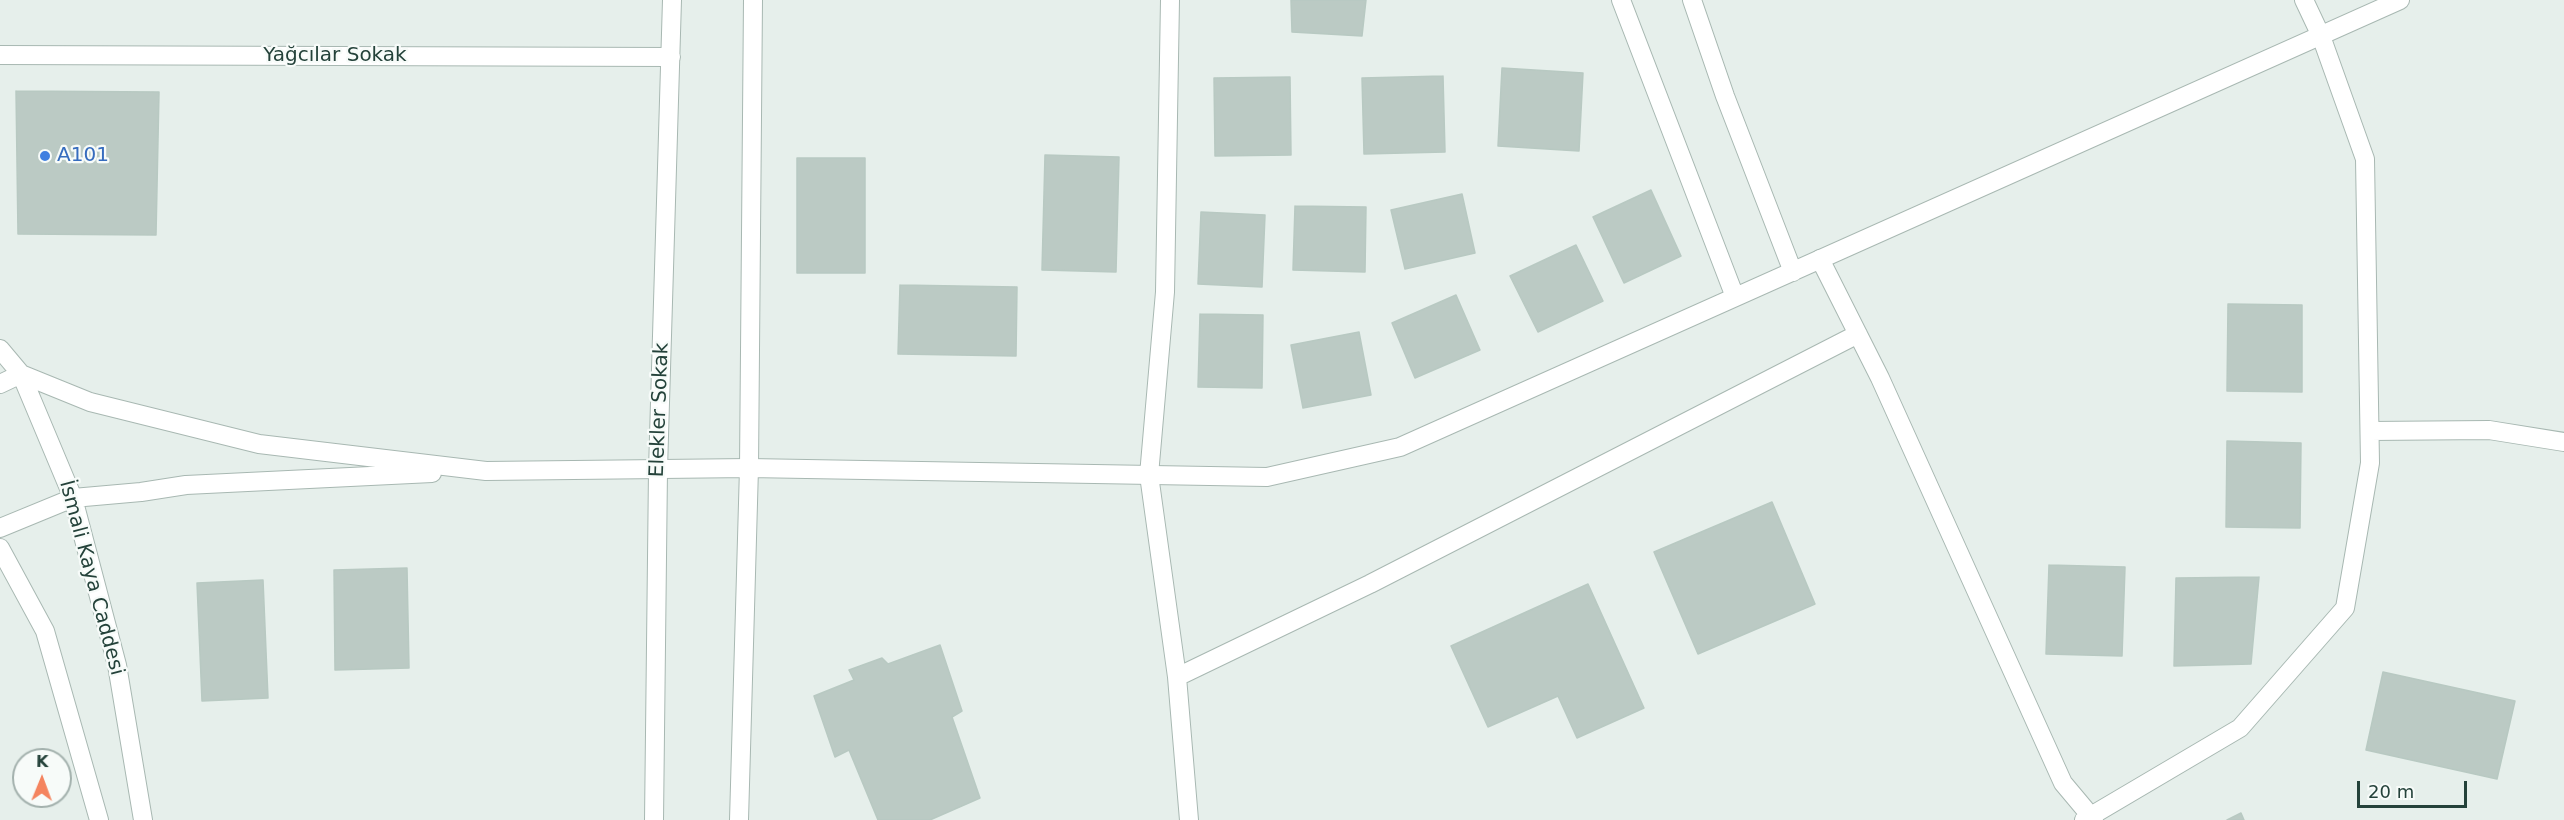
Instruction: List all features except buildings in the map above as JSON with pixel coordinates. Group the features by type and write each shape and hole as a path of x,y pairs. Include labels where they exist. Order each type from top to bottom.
{"street":[{"name":"Elekler Sokak","path":"654,820 658,470 672,0"},
{"path":"739,820 750,468 753,0"},
{"path":"1170,0 1165,292 1149,475 1177,677 1189,820"},
{"path":"1621,0 1735,297"},
{"path":"1692,0 1725,96 1793,272"},
{"path":"1820,259 1858,334 2063,783 2090,819 2240,728 2345,608 2370,464 2365,159 2321,36 2304,0"},
{"path":"0,528 73,498 186,485 486,471 750,468 1267,477 1400,447 2400,0"},
{"name":"Yağcılar Sokak","path":"0,54 671,57"},
{"path":"1177,677 1370,584 1858,334"},
{"name":"İsmali Kaya Caddesi","path":"0,349 21,374 73,498 117,665 143,820"},
{"path":"0,384 21,374 90,402 259,444 486,471"},
{"path":"2370,431 2489,430 2564,442"},
{"path":"0,548 45,631 99,820"}],"place":[{"name":"A101","path":"45,156"}]}
